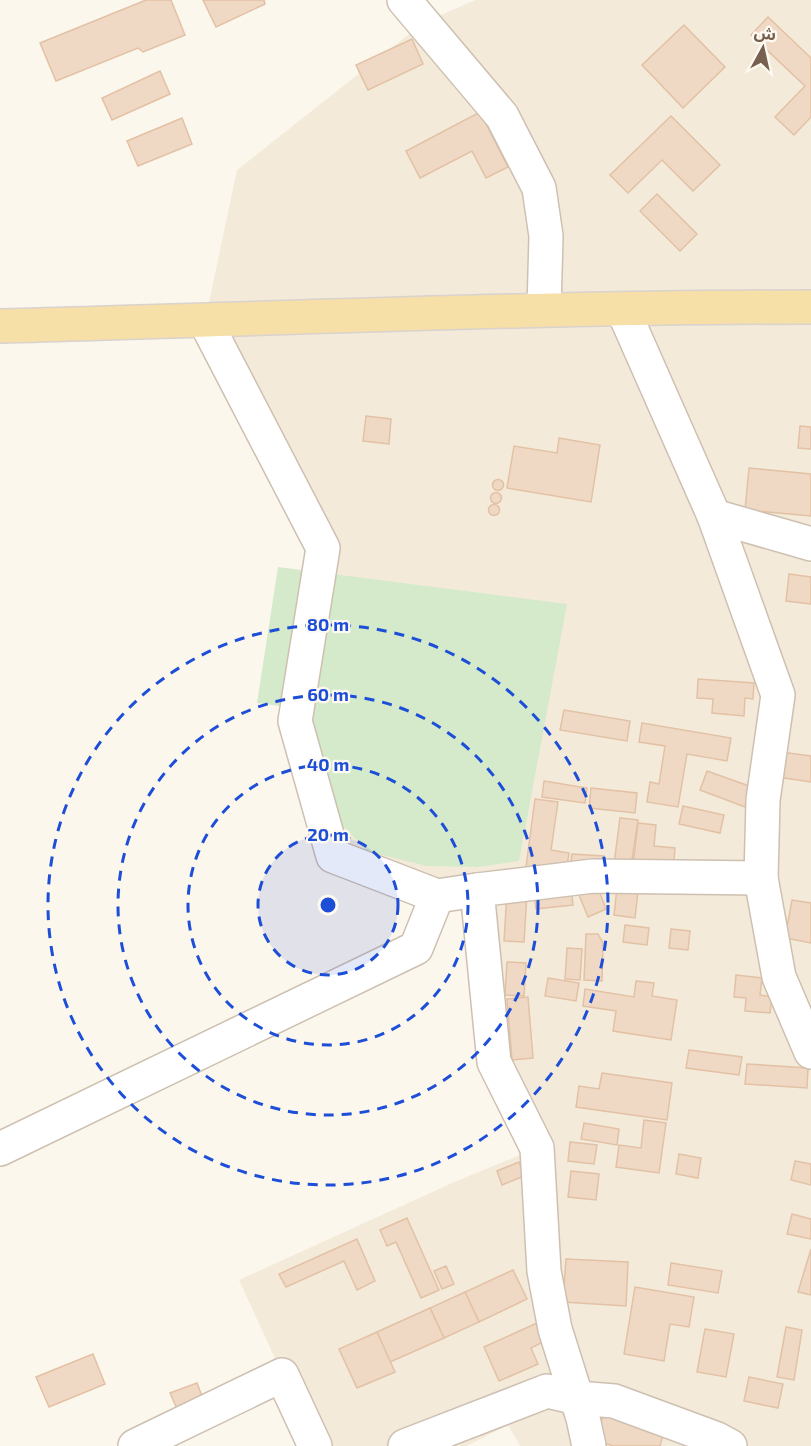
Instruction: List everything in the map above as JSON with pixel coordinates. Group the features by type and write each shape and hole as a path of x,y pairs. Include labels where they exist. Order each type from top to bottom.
{"main road":[{"path":"0,326 544,309 623,310 810,304"}],"street":[{"path":"404,0 502,116 539,188 546,236 544,309"},
{"path":"623,310 714,516 778,695 763,800 761,878 779,977 811,1053"},
{"path":"205,321 323,548 295,721 333,856 437,896 593,876 761,878"},
{"path":"714,516 811,544"},
{"path":"477,890 494,1062 537,1148 544,1271 555,1329 583,1418 589,1446"},
{"path":"0,1149 416,948 437,896"},
{"path":"135,1446 282,1375 315,1446"},
{"path":"405,1446 547,1391 577,1398 614,1401 717,1439 730,1446"}],"shaded area":[{"path":"475,0 811,0 811,1446 520,1446 508,1425 467,1446 315,1446 239,1280 452,1183 537,1148 494,1062 477,891 333,856 295,721 323,548 205,321 237,170 423,23"}],"green space":[{"path":"278,567 567,604 519,861 479,867 426,866 367,851 342,825 312,718 287,707 257,703"}],"building":[{"path":"146,0 171,0 185,35 143,52 138,48 56,81 40,43"},
{"path":"203,0 264,0 265,4 216,27"},
{"path":"768,17 811,58 811,117 794,135 775,117 805,86 751,35"},
{"path":"684,25 725,67 683,108 642,65"},
{"path":"412,39 423,64 368,90 356,65"},
{"path":"160,71 170,94 112,120 102,98"},
{"path":"480,112 508,167 486,178 472,151 420,178 406,151"},
{"path":"671,116 720,165 693,191 662,160 628,193 610,175"},
{"path":"182,118 192,144 138,166 127,141"},
{"path":"657,194 697,234 680,251 640,211"},
{"path":"366,416 391,419 389,444 363,441"},
{"path":"800,426 811,427 811,449 798,448"},
{"path":"559,438 600,445 591,502 507,488 514,446 557,453"},
{"path":"749,468 811,474 811,516 745,510"},
{"path":"498,479 504,485 498,491 492,485"},
{"path":"496,492 502,498 496,504 490,498"},
{"path":"494,504 500,510 494,516 488,510"},
{"path":"789,574 811,577 811,604 786,601"},
{"path":"698,679 754,683 753,699 745,698 744,716 712,713 713,699 697,698"},
{"path":"564,710 630,721 627,741 560,730"},
{"path":"642,723 731,738 727,761 687,754 678,807 647,802 650,782 659,784 665,746 639,742"},
{"path":"781,752 811,756 811,782 778,777"},
{"path":"707,771 752,787 745,807 700,790"},
{"path":"544,781 587,788 585,803 542,797"},
{"path":"591,788 637,793 635,813 589,808"},
{"path":"535,799 558,802 551,850 569,853 566,872 526,867"},
{"path":"683,806 724,815 720,833 679,824"},
{"path":"620,818 638,820 631,866 614,864"},
{"path":"638,823 656,825 654,846 675,848 673,870 633,865"},
{"path":"572,854 604,856 603,868 570,867"},
{"path":"596,883 606,909 588,917 577,890"},
{"path":"571,888 573,905 536,909 534,893"},
{"path":"617,888 638,891 635,918 614,915"},
{"path":"507,892 527,893 524,942 504,941"},
{"path":"792,900 811,903 811,943 785,938"},
{"path":"625,925 649,928 647,945 623,942"},
{"path":"671,929 690,931 688,950 669,948"},
{"path":"586,934 598,934 603,943 602,981 584,980"},
{"path":"567,948 582,949 580,980 565,979"},
{"path":"507,962 526,963 524,996 505,995"},
{"path":"736,975 762,978 760,995 772,997 770,1013 745,1011 746,998 734,997"},
{"path":"548,978 579,983 576,1001 545,996"},
{"path":"636,981 654,983 652,996 677,1000 671,1040 613,1031 616,1011 583,1006 585,989 634,997"},
{"path":"528,997 533,1058 512,1060 507,999"},
{"path":"689,1050 742,1057 739,1075 686,1068"},
{"path":"747,1064 808,1068 807,1088 745,1084"},
{"path":"602,1073 672,1083 667,1120 576,1107 579,1086 599,1089"},
{"path":"644,1120 666,1123 659,1173 616,1167 619,1145 641,1148"},
{"path":"584,1123 619,1129 617,1145 581,1139"},
{"path":"570,1142 597,1145 594,1164 568,1161"},
{"path":"679,1154 701,1158 698,1178 676,1174"},
{"path":"795,1161 811,1164 811,1185 791,1180"},
{"path":"519,1162 524,1176 502,1185 497,1171"},
{"path":"571,1171 599,1174 596,1200 568,1197"},
{"path":"792,1214 811,1219 811,1239 787,1234"},
{"path":"407,1218 439,1290 421,1298 396,1242 387,1246 380,1230"},
{"path":"357,1239 375,1281 357,1290 344,1261 286,1287 279,1274"},
{"path":"811,1249 811,1295 798,1292"},
{"path":"566,1259 628,1262 626,1306 563,1302"},
{"path":"671,1263 722,1271 718,1293 668,1285"},
{"path":"446,1266 454,1284 442,1289 434,1271"},
{"path":"513,1270 527,1299 479,1322 465,1292"},
{"path":"635,1287 694,1297 689,1327 670,1324 664,1361 624,1354"},
{"path":"465,1292 479,1322 444,1338 430,1308"},
{"path":"430,1308 444,1338 390,1362 377,1332"},
{"path":"537,1323 545,1341 531,1348 538,1364 499,1381 484,1347"},
{"path":"786,1327 802,1330 794,1380 777,1377"},
{"path":"705,1329 734,1334 726,1377 697,1372"},
{"path":"377,1332 395,1372 357,1388 339,1349"},
{"path":"93,1354 105,1384 49,1407 36,1377"},
{"path":"749,1377 783,1384 778,1408 744,1401"},
{"path":"197,1383 204,1401 178,1411 170,1393"},
{"path":"603,1415 664,1431 660,1446 614,1446 596,1441"}]}
